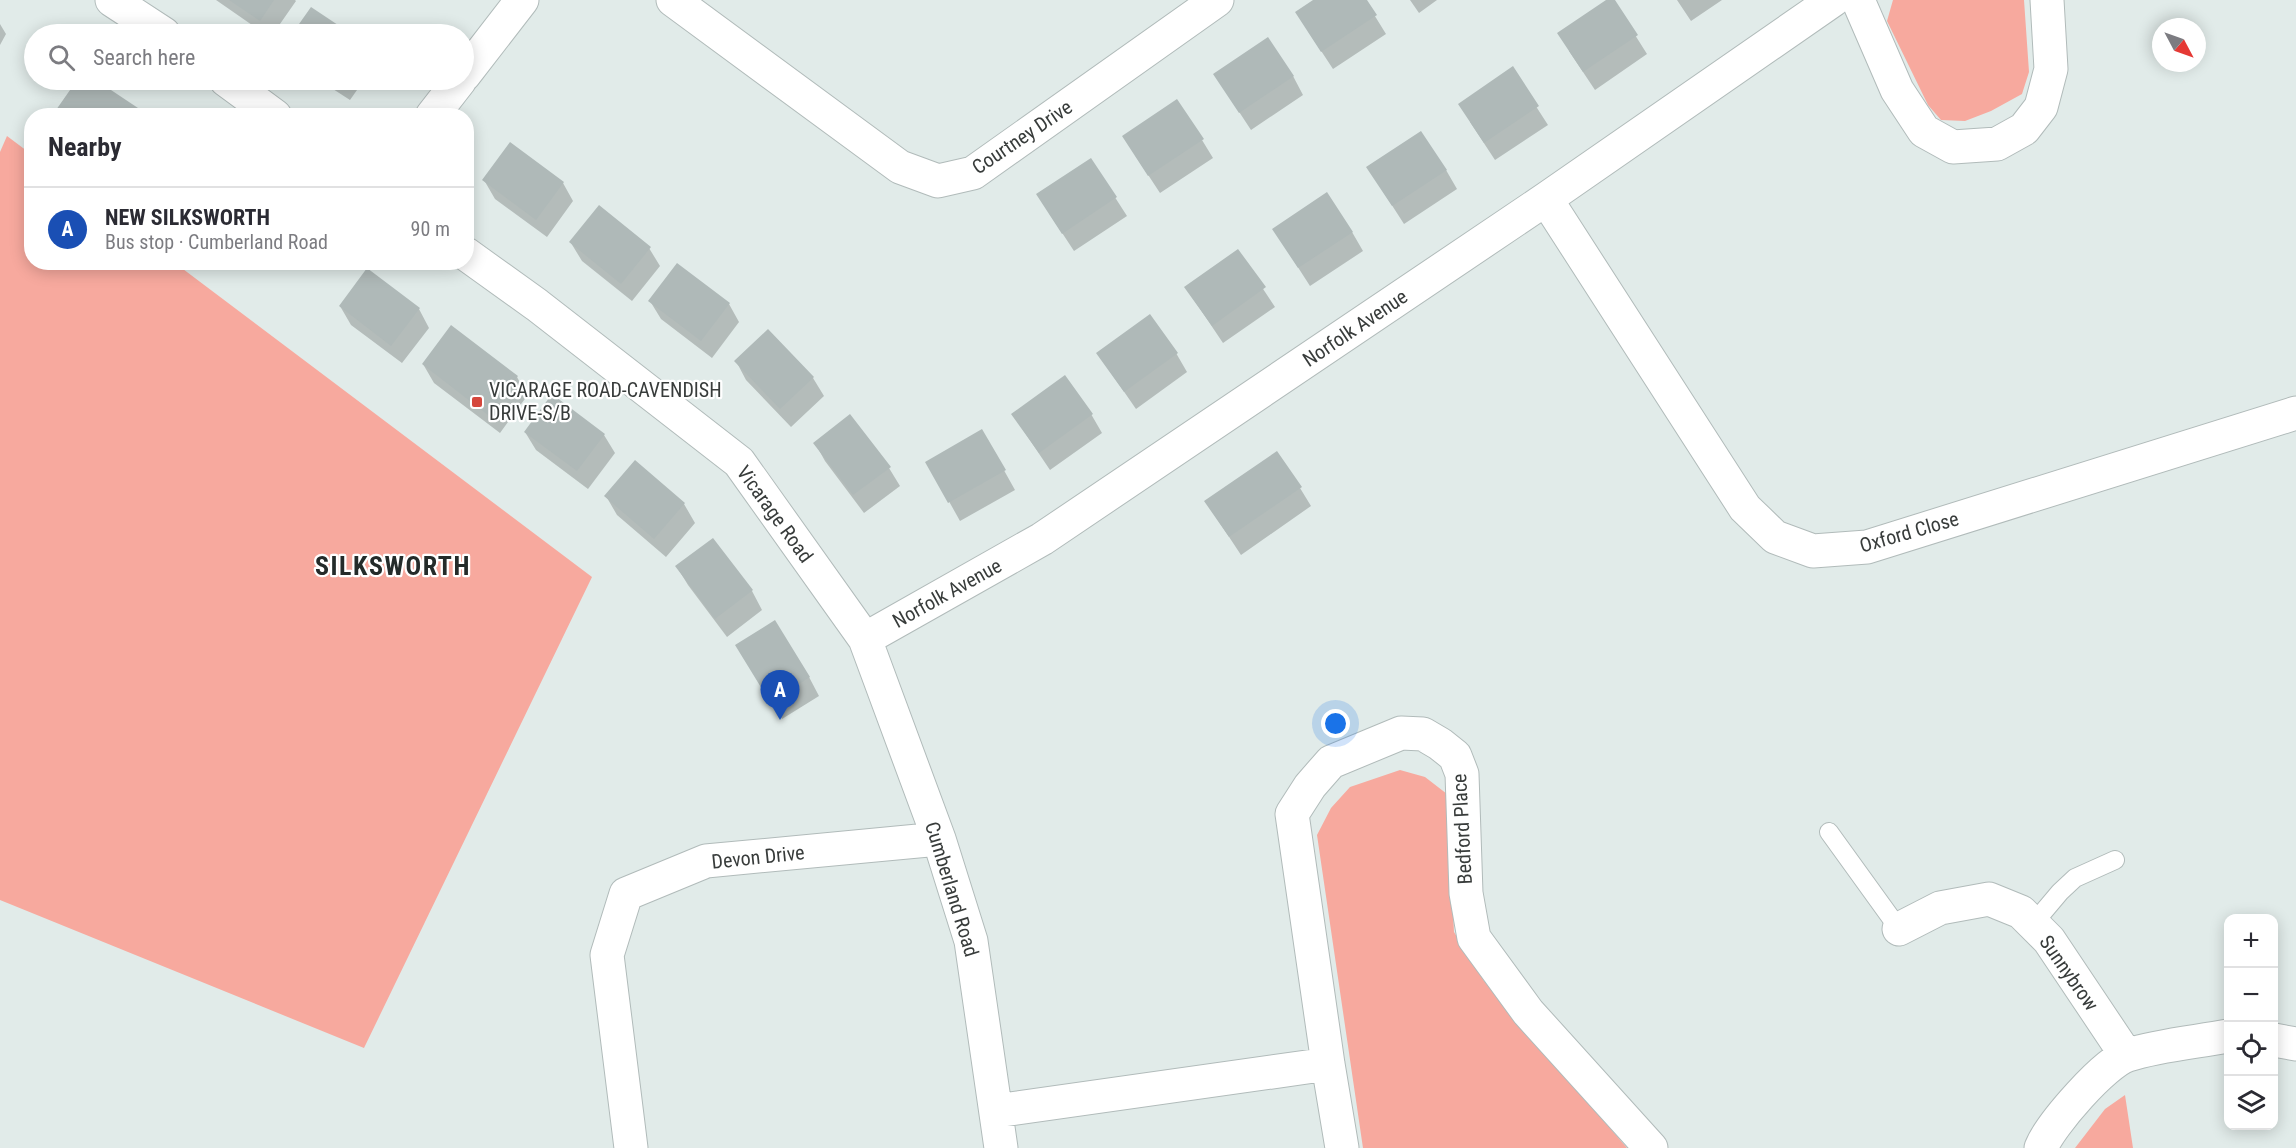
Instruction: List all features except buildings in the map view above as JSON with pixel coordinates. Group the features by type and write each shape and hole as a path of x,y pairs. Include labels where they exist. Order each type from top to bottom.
{"street":[{"path":"112,0 149,24"},
{"path":"474,62 522,0"},
{"name":"Courtney Drive","path":"673,0 900,167 938,181 973,173 1201,4"},
{"name":"Norfolk Avenue","path":"865,639 1042,539 1546,199 1833,0"},
{"path":"1858,0 1898,90 1924,131 1953,147 1997,144 2024,129 2041,107 2051,69 2047,0"},
{"path":"240,90 264,108"},
{"path":"438,108 452,90"},
{"name":"Oxford Close","path":"1546,199 1745,508 1775,537 1813,551 1867,547 2296,414"},
{"name":"Vicarage Road","path":"474,260 537,305 739,462 865,639"},
{"name":"Cumberland Road","path":"865,639 939,839 971,941 1001,1148"},
{"name":"Bedford Place","path":"1342,1148 1292,814 1310,786 1331,762 1401,733 1423,734 1455,756 1462,774 1466,893 1474,938 1497,973 1528,1012 1651,1148"},
{"name":"Devon Drive","path":"631,1148 607,955 626,894 706,861 939,839"},
{"name":"Sunnybrow","path":"1899,929 1940,908 1989,899 2021,912 2049,940 2126,1055"},
{"path":"2041,1148 2045,1138 2063,1113 2092,1082 2126,1055 2224,1037"},
{"path":"2278,1041 2296,1044"},
{"path":"996,1111 1328,1065"}],"lane":[{"path":"1829,832 1899,929"},
{"path":"2033,924 2060,892 2076,878 2115,860"}],"shaded area":[{"path":"1893,0 2024,0 2029,72 2022,94 1991,111 1965,121 1941,120 1928,105 1887,21"},
{"path":"7,136 24,149 24,270 184,270 592,577 364,1048 0,900 0,152"},
{"path":"1400,770 1425,777 1447,794 1454,932 1484,981 1627,1148 1363,1148 1317,835 1331,808 1350,787"},
{"path":"2125,1095 2133,1148 2075,1148 2105,1109"}],"place":[{"name":"VICARAGE ROAD-CAVENDISH DRIVE-S/B","path":"477,402"},
{"name":"NEW SILKSWORTH","path":"780,720"}],"district":[{"name":"SILKSWORTH","path":"393,566"}]}
